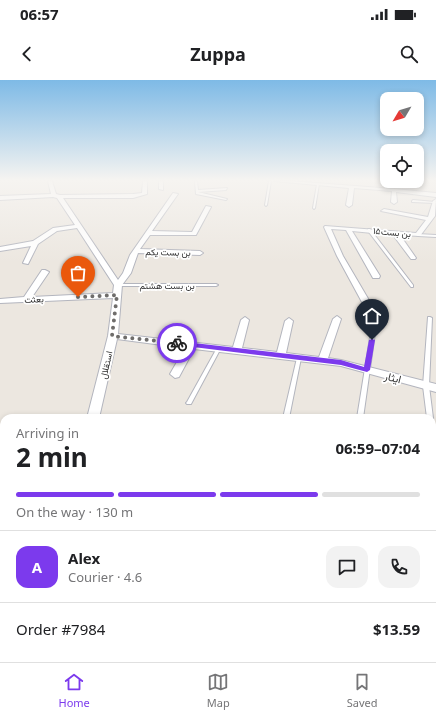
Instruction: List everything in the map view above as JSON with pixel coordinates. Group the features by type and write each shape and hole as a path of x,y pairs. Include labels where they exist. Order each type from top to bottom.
{"street":[{"path":"65,208 118,285 127,273 136,251 165,208"},
{"path":"148,233 194,234 207,208"},
{"name":"بن بست۱۵","path":"366,302 340,256 327,227 418,234 430,219 434,208"},
{"path":"384,211 430,219"},
{"path":"0,249 35,243 55,229 78,226"},
{"path":"348,229 376,276"},
{"path":"395,232 413,258"},
{"path":"26,263 35,243"},
{"name":"بن بست یکم","path":"136,251 200,253"},
{"path":"26,300 45,272"},
{"name":"استقلال","path":"94,414 112,336 118,285"},
{"name":"بعثت","path":"0,301 117,295"},
{"path":"323,360 337,319"},
{"path":"237,350 245,320"},
{"path":"281,356 289,321"},
{"name":"ایثار","path":"112,336 323,360 341,363 436,388"},
{"path":"175,374 191,345"}],"lane":[{"path":"369,230 412,286"},
{"path":"418,234 436,236"},
{"name":"بن بست هشتم","path":"118,285 216,285"},
{"path":"430,318 426,386 430,414"},
{"path":"361,414 374,326"},
{"path":"189,403 219,348"},
{"path":"287,414 299,358"}],"way so far":[{"path":"78,297 117,295 112,336 177,343"}],"route":[{"path":"177,343 341,363 367,370 372,340"}]}
